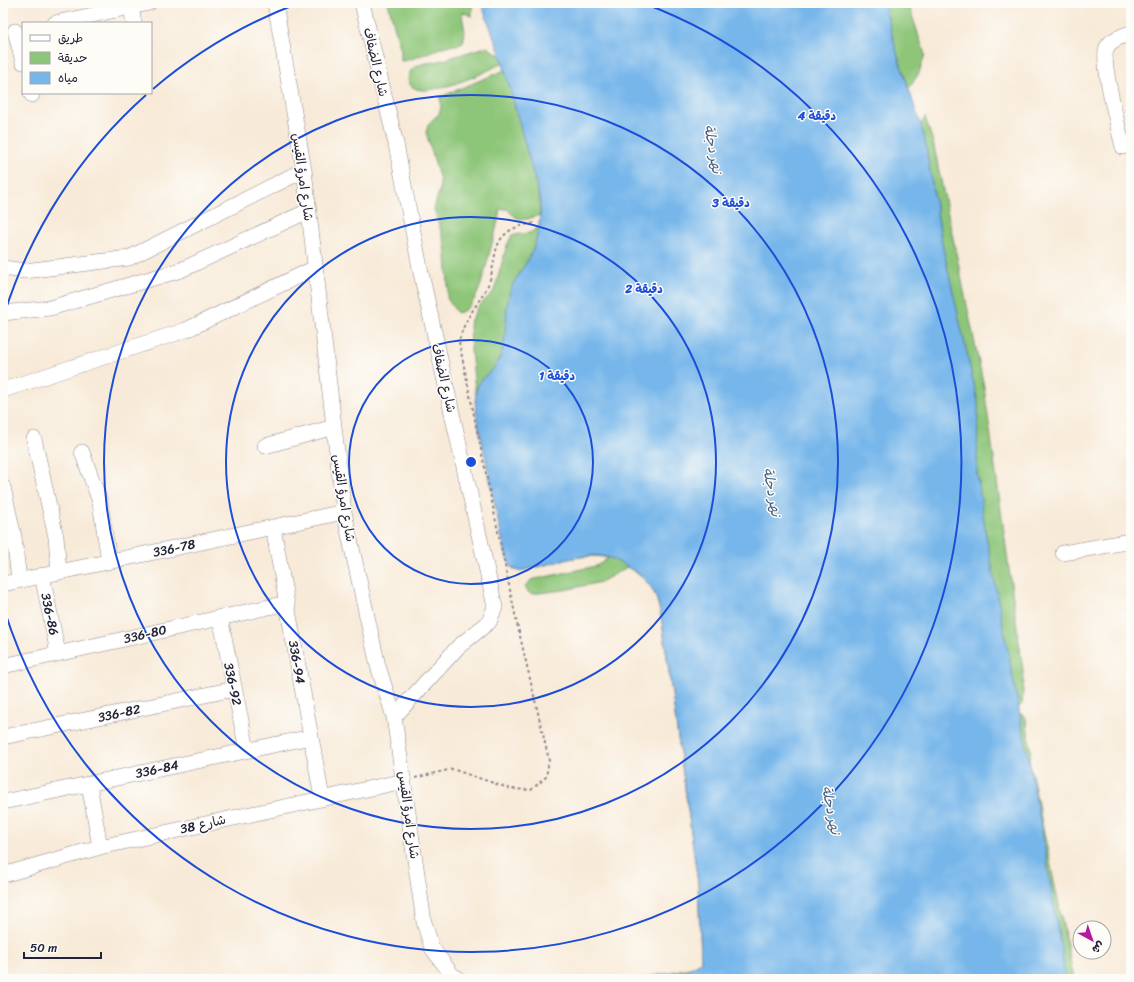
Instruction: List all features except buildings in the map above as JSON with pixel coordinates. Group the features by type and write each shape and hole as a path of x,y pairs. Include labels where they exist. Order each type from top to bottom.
{"street":[{"path":"71,21 149,3"},
{"name":"شارع امرؤ القيس","path":"275,3 304,170 344,512 378,666 394,717 424,922 432,948 452,975 459,979"},
{"name":"شارع الضفاف","path":"362,3 396,144 423,281 495,607 489,622 458,647 394,717"},
{"path":"131,7 134,22"},
{"path":"14,32 22,59"},
{"path":"1123,147 1107,73 1105,56 1107,47 1118,39 1131,33"},
{"path":"3,268 25,271 129,258 304,170"},
{"path":"3,313 50,308 181,270 308,212"},
{"path":"3,390 186,330 315,268"},
{"path":"265,446 334,426"},
{"path":"34,439 56,537 59,572"},
{"path":"82,452 100,502 109,561"},
{"path":"3,487 14,537 19,580"},
{"name":"336-78","path":"3,584 344,512"},
{"name":"336-94","path":"273,527 322,798"},
{"path":"1063,553 1131,541"},
{"name":"336-86","path":"42,576 58,653"},
{"name":"336-80","path":"3,666 287,602"},
{"name":"336-92","path":"220,618 247,750"},
{"name":"336-82","path":"3,737 234,689"},
{"name":"336-84","path":"3,802 311,737"},
{"name":"شارع 38","path":"3,875 100,847 404,781"},
{"path":"88,784 100,847"}],"path":[{"path":"404,781 452,769 511,789 531,790 546,778 549,760 516,620 459,342 462,328 488,287 500,241 507,233 518,226 536,223"}],"green space":[{"path":"388,3 472,3 472,16 462,12 465,35 462,44 446,46 405,61 401,61 401,51"},
{"path":"879,3 908,3 925,55 919,73 909,88"},
{"path":"487,47 501,56 503,62 476,76 431,90 417,89 410,84 408,80 410,71 419,65 440,61"},
{"path":"505,70 522,123 532,161 539,198 540,215 522,219 515,217 507,209 500,209 496,230 476,297 465,310 457,313 447,298 448,282 445,244 434,209 440,188 440,180 426,132 429,123 439,114 441,108 440,97"},
{"path":"925,117 933,142 984,387 1024,678 1022,704 1019,707 1015,707 975,490 979,484 938,239 941,235 936,206 918,131"},
{"path":"540,215 619,403 740,964 639,979 694,967 701,960 698,883 663,628 657,599 650,585 637,573 627,567 601,582 564,590 531,594 527,591 525,586 531,580 596,566 608,558 597,556 574,558 518,571 511,567 507,558 477,409 471,350 470,322 478,307 494,291 507,245 512,235 530,233 539,227"},
{"path":"1020,714 1026,719 1031,751 1029,760 1074,979 1053,979"}],"water":[{"name":"نهر دجلة","path":"481,3 884,3 897,53 924,135 943,248 978,402 977,474 986,535 1042,831 1066,979 639,979 682,971 697,965 701,960 698,883 663,628 657,601 651,587 631,569 616,561 600,556 581,557 518,571 511,567 507,558 478,426 475,399 480,381 495,367 500,358 504,342 510,291 526,263 536,240 540,216 540,199 501,56"}]}
